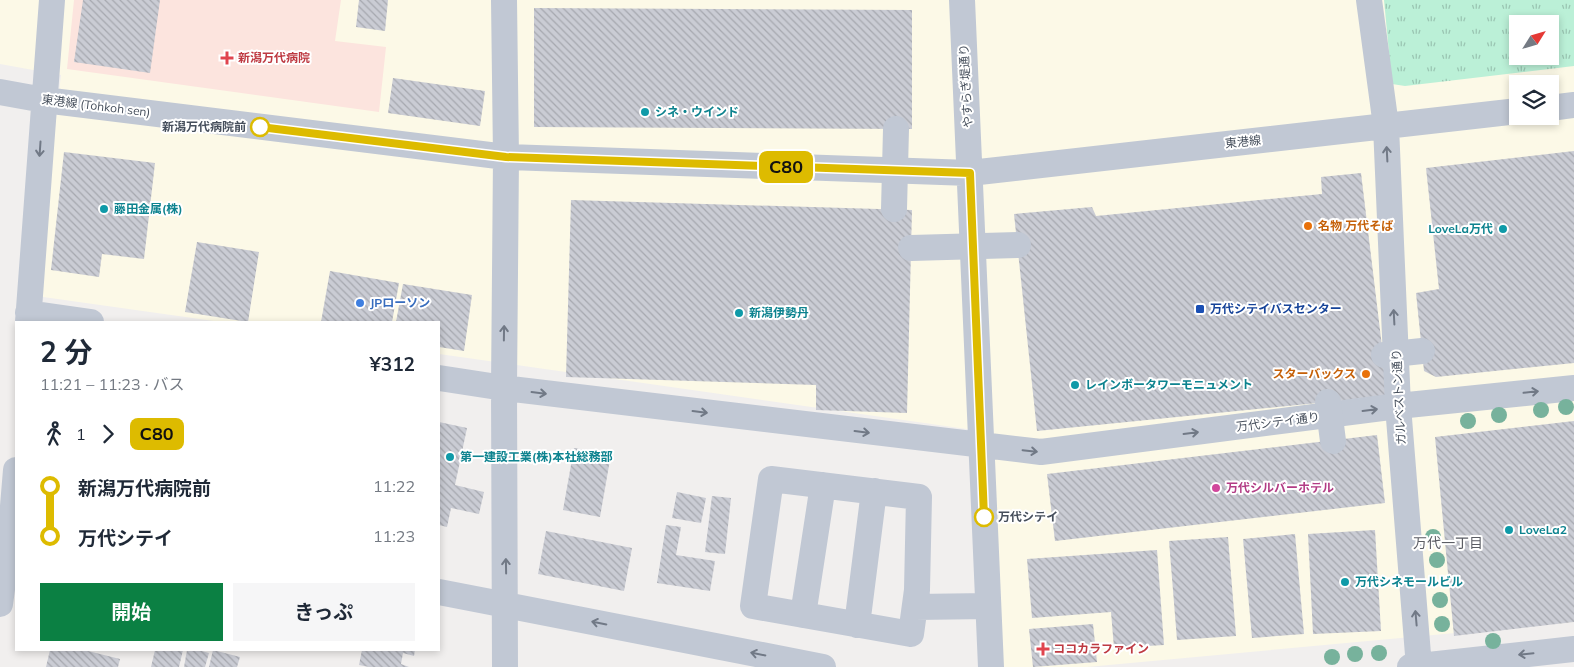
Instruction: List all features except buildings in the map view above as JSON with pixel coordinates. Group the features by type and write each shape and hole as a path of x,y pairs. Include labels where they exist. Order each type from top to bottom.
{"street":[{"path":"52,0 28,318 75,321"},
{"path":"504,0 506,157 504,388 505,667"},
{"name":"やすらぎ堤通り","path":"962,0 991,667"},
{"name":"ガルベストン通り","path":"1369,0 1386,126 1398,406 1420,667"},
{"name":"東港線 (Tohkoh sen)","path":"0,92 44,100 506,157 970,173"},
{"path":"1559,107 1574,105"},
{"name":"東港線","path":"970,173 1509,113"},
{"path":"894,209 896,129"},
{"path":"911,248 1018,245"},
{"path":"1384,355 1422,351"},
{"name":"万代シテイ通り","path":"440,378 504,388 1041,452 1398,406 1574,388"},
{"path":"1328,402 1333,440"},
{"path":"771,479 874,491 919,497 916,599 911,634 753,606 771,479"},
{"path":"803,615 823,485"},
{"path":"856,625 874,491"},
{"path":"0,604 15,507"},
{"path":"440,592 823,667"},
{"path":"916,599 988,597"},
{"path":"1410,667 1574,649"}],"shaded area":[{"name":"万代シテイ","path":"0,0 1574,0 1574,622 1087,667 997,667 988,432 440,354 440,321 214,321 36,296 61,75 0,64"},
{"name":"新潟万代病院","path":"74,0 341,0 335,41 386,47 379,112 67,69"}],"green space":[{"path":"1384,0 1574,0 1574,66 1405,86 1392,84"}],"bus line":[{"name":"C80","path":"260,127 506,157 970,173 984,517"}],"place":[{"name":"新潟万代病院","path":"227,58"},
{"name":"シネ・ウインド","path":"645,112"},
{"name":"新潟万代病院前","path":"260,127"},
{"name":"藤田金属(株)","path":"104,209"},
{"name":"名物 万代そば","path":"1308,226"},
{"name":"LoveLa万代","path":"1503,229"},
{"name":"JPローソン","path":"360,303"},
{"name":"万代シテイバスセンター","path":"1200,309"},
{"name":"新潟伊勢丹","path":"739,313"},
{"name":"スターバックス","path":"1366,374"},
{"name":"レインボータワーモニュメント","path":"1075,385"},
{"name":"第一建設工業(株)本社総務部","path":"450,457"},
{"name":"万代シルバーホテル","path":"1216,488"},
{"name":"万代シテイ","path":"984,517"},
{"name":"LoveLa2","path":"1509,530"},
{"name":"万代シネモールビル","path":"1345,582"},
{"name":"ココカラファイン","path":"1043,649"}],"district":[{"name":"万代一丁目","path":"1448,543"}]}
